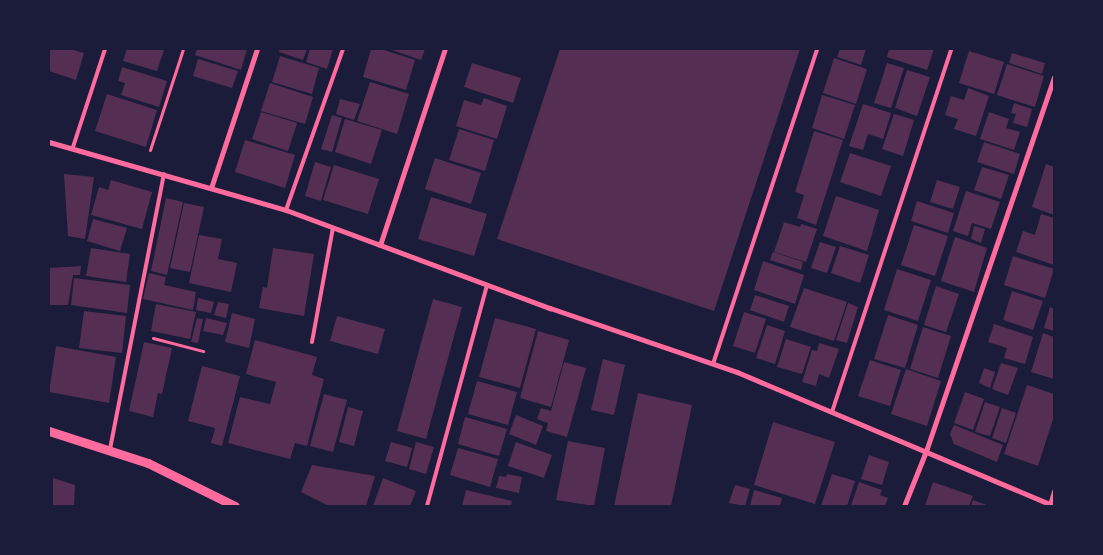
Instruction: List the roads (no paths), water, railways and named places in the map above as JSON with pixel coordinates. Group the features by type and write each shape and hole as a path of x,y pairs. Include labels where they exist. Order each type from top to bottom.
{"street":[{"path":"211,188 257,49"},
{"path":"380,245 445,49"},
{"path":"904,506 926,451 1054,77"},
{"path":"49,142 73,147 286,210 487,285 713,364 1052,505"},
{"path":"49,431 148,463 235,506"}],"lane":[{"path":"73,147 105,49"},
{"path":"286,210 343,49"},
{"path":"713,364 817,49"},
{"path":"832,412 951,49"},
{"path":"110,450 164,174"},
{"path":"312,342 333,228"},
{"path":"427,506 487,285"},
{"path":"1052,505 1054,492"}]}
